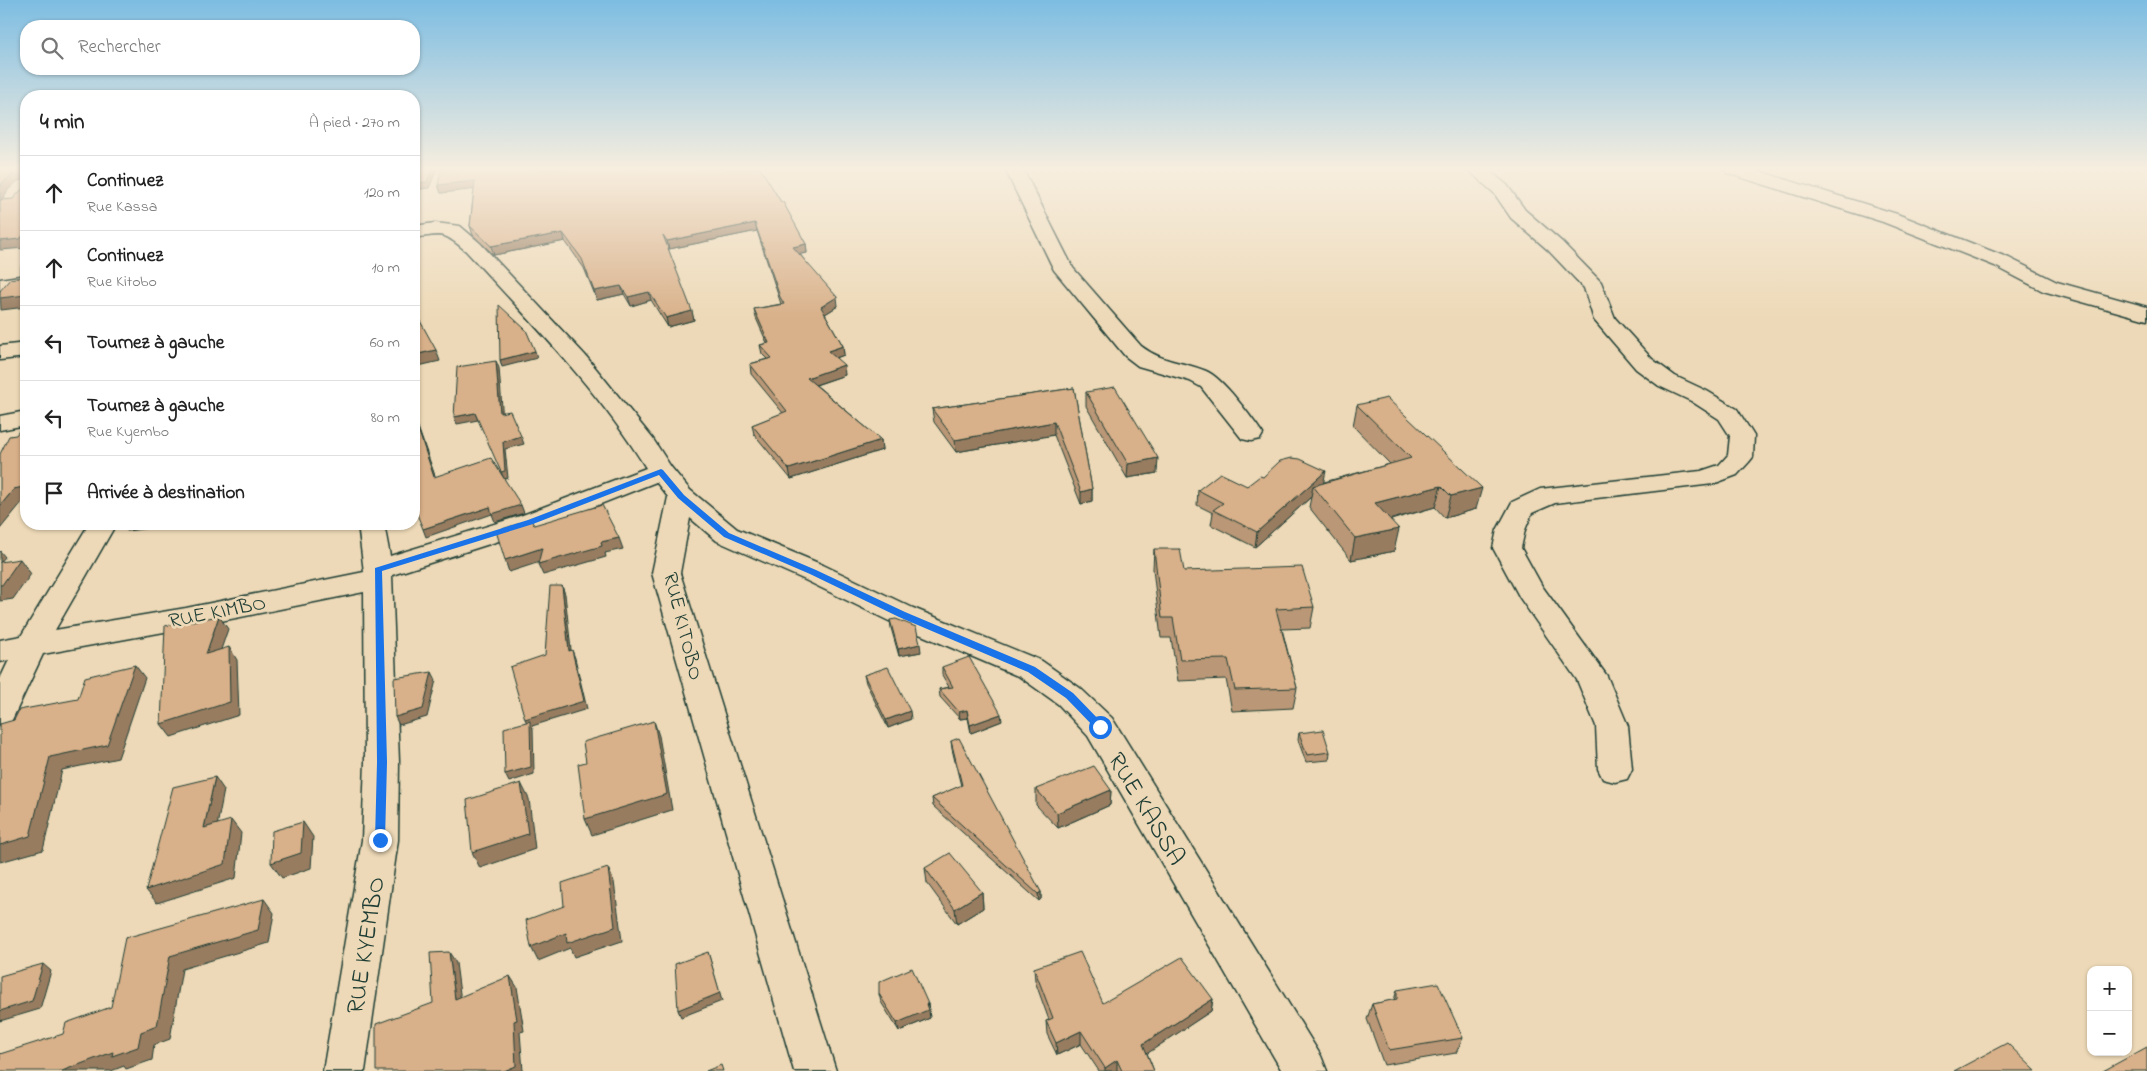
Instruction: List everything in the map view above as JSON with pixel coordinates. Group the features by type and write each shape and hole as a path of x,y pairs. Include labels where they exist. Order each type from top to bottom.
{"street":[{"path":"1039,219 1064,270 1133,352 1146,361 1198,376 1209,382 1251,434"},
{"path":"1524,219 1555,246 1594,286 1605,320 1644,364 1667,381 1699,396 1728,414 1742,436 1740,457 1728,470 1704,478 1549,495 1521,508 1511,530 1507,548 1525,583 1591,676 1612,726 1615,769"},
{"path":"1892,219 2002,262 2050,288 2075,293 2147,314"},
{"path":"420,231 435,229 453,230 473,247 577,360 644,444 661,471 681,496"},
{"path":"0,285 20,282"},
{"path":"0,353 20,351"},
{"path":"0,423 20,419"},
{"name":"RUE KIMBO","path":"0,651 186,618 378,574 530,522 661,471"},
{"name":"RUE KITOBO","path":"681,496 666,573 815,1071"},
{"name":"RUE KASSA","path":"681,496 727,535 813,572 902,614 1031,669 1069,696 1100,727 1306,1071"},
{"path":"0,714 31,646 99,530"},
{"path":"372,530 378,574"},
{"name":"RUE KYEMBO","path":"344,1071 380,840 382,762 378,574"}],"building":[{"path":"0,219 20,219 20,239 0,241"},
{"path":"471,219 792,219 806,244 793,247 837,297 821,307 843,346 828,351 844,365 807,378 881,440 789,469 752,425 787,411 750,364 772,358 760,345 769,343 754,309 784,304 755,223 667,241 663,235 692,311 666,318 649,292 628,297 621,286 594,291 582,259 563,233 491,246 470,226"},
{"path":"20,277 20,296 0,298 0,291 10,279"},
{"path":"499,305 526,330 535,351 500,360"},
{"path":"420,321 436,350 420,354"},
{"path":"496,361 500,413 510,411 521,436 503,442 505,471 501,472 475,413 454,417 457,367"},
{"path":"1115,387 1158,458 1128,464 1086,392"},
{"path":"1074,388 1092,489 1081,492 1054,422 955,440 932,409"},
{"path":"1387,398 1482,488 1451,496 1441,486 1375,503 1399,529 1355,538 1313,486 1411,458 1357,405"},
{"path":"20,430 20,488 14,489 0,506 0,454 9,436 16,435"},
{"path":"420,435 434,477 491,458 521,505 492,514 490,507 423,529 420,522"},
{"path":"1292,458 1300,459 1326,471 1257,532 1213,510 1223,503 1198,490 1220,473 1247,486 1260,476 1263,477 1280,461"},
{"path":"602,505 619,538 601,542 602,546 538,564 542,548 505,560 496,531 531,520 534,525"},
{"path":"1154,549 1180,549 1184,571 1302,567 1314,607 1276,609 1297,688 1235,690 1228,659 1180,660 1173,618 1162,618"},
{"path":"20,559 2,585 0,585 0,562"},
{"path":"550,586 562,586 569,651 572,650 584,701 525,719 510,667 545,655"},
{"path":"219,616 206,654 229,647 230,702 161,724 165,626"},
{"path":"896,619 916,627 920,644 898,649 890,620"},
{"path":"969,657 1001,714 970,725 967,710 959,712 939,689 953,687 942,667"},
{"path":"135,665 107,745 50,757 30,836 0,845 0,724 14,720 19,710 78,699 85,677"},
{"path":"888,667 910,711 886,720 864,675"},
{"path":"432,672 423,709 395,717 394,678"},
{"path":"530,721 531,767 505,774 504,728"},
{"path":"654,721 667,794 585,819 578,764 586,762 583,742"},
{"path":"1323,730 1330,752 1307,755 1299,733"},
{"path":"959,738 1041,892 1038,894 932,798 962,785 951,741"},
{"path":"1094,766 1111,790 1057,813 1036,789"},
{"path":"215,777 204,828 231,820 225,864 146,890 173,787"},
{"path":"521,783 528,834 472,852 467,800"},
{"path":"303,822 301,853 271,863 272,831"},
{"path":"950,853 982,892 955,909 925,868"},
{"path":"608,868 615,927 567,943 566,933 531,947 526,920 564,906 562,883"},
{"path":"264,899 258,930 170,956 157,1026 141,1032 138,1047 112,1056 113,1052 62,1071 0,1071 0,1054 63,1034 66,1023 111,1007 125,938"},
{"path":"449,952 455,999 510,976 517,1020 514,1021 516,1066 504,1071 376,1071 376,1024 433,1003 430,953"},
{"path":"708,952 720,993 678,1010 675,964"},
{"path":"1080,952 1103,1003 1182,957 1213,999 1143,1044 1154,1071 1122,1071 1117,1060 1105,1068 1081,1031 1056,1043 1046,1021 1053,1018 1034,968"},
{"path":"43,964 32,1001 0,1011 0,976"},
{"path":"912,968 928,1004 926,1004 928,1010 897,1023 879,994 879,982"},
{"path":"1438,983 1463,1038 1389,1050 1372,1004 1397,999 1397,990"},
{"path":"2007,1043 2036,1071 1954,1071"},
{"path":"2147,1047 2147,1071 2103,1071 2132,1056"},
{"path":"721,1065 723,1071 706,1071"}],"route":[{"path":"380,840 382,762 378,570 530,522 661,471 681,496 727,535 813,572 902,614 1031,669 1069,696 1100,727"}]}
